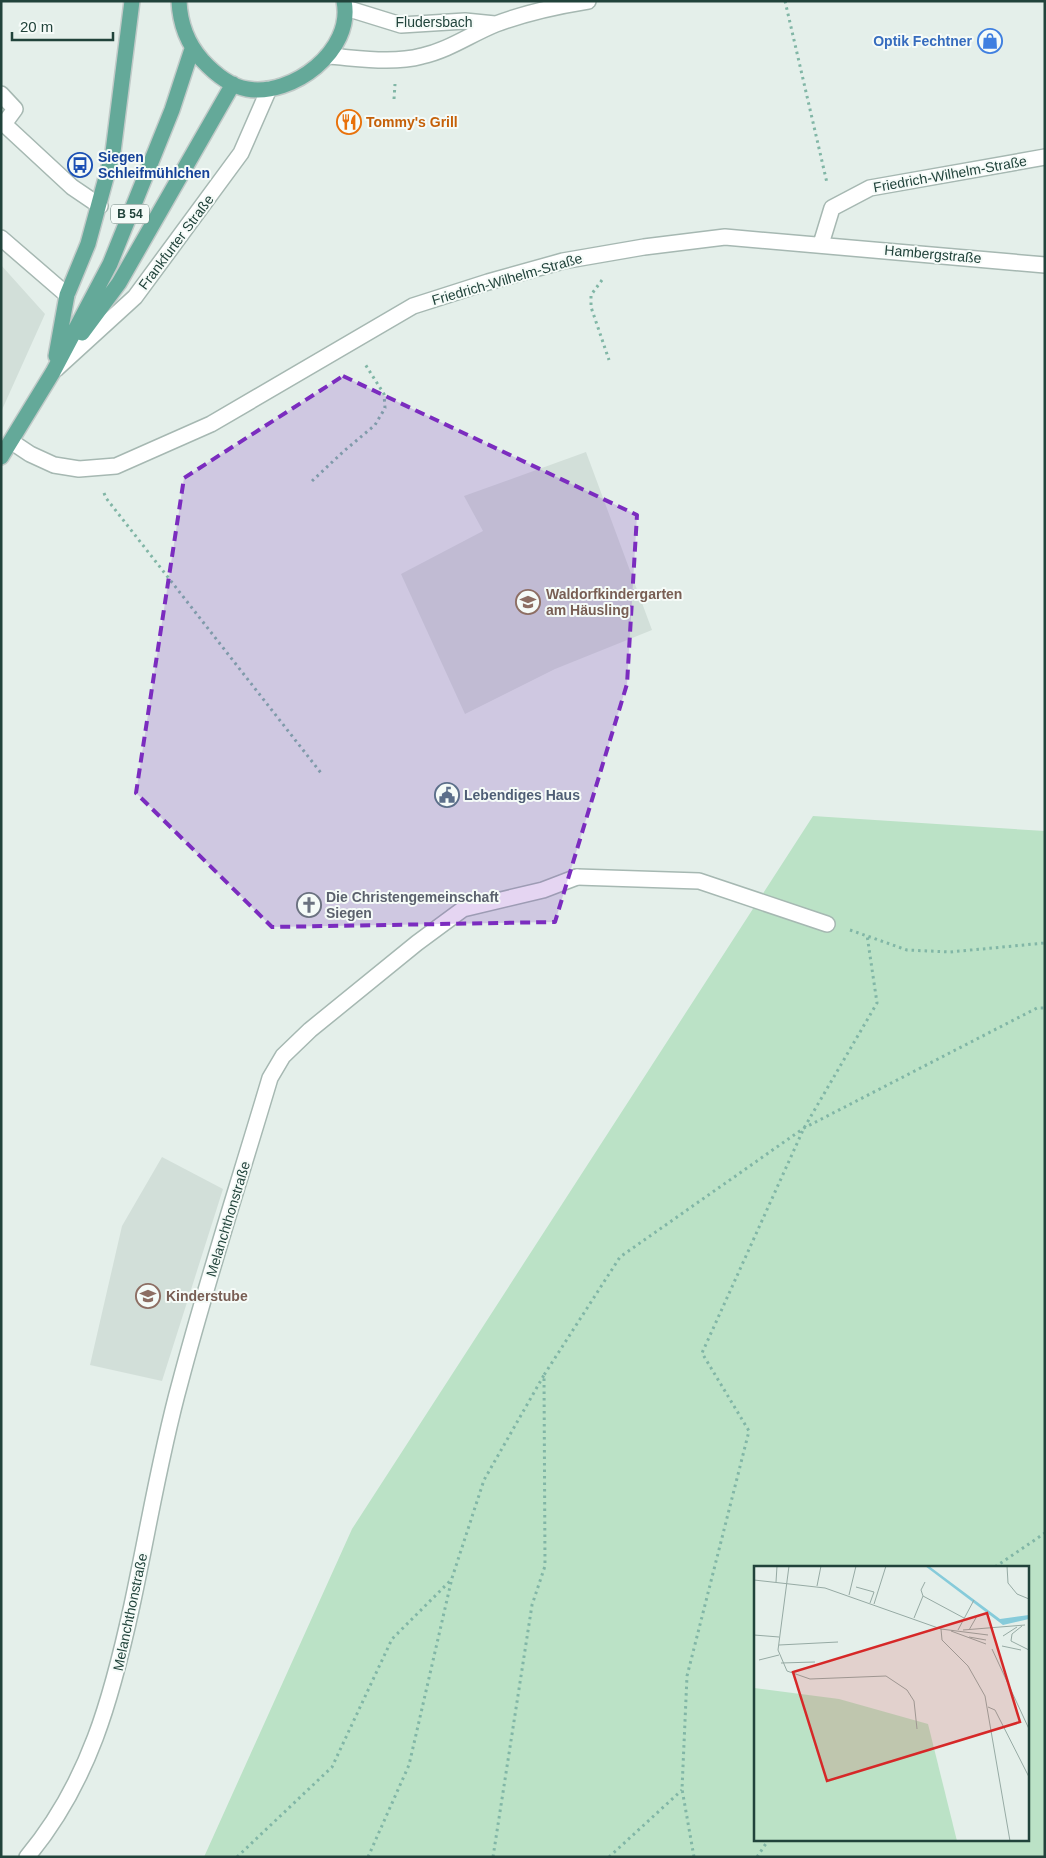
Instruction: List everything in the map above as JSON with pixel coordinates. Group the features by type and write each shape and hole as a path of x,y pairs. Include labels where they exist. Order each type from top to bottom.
{"main road":[{"path":"53,372 67,295 88,244 100,206 113,152 132,1"},
{"path":"179,1 180,19 192,49 213,72 233,84 247,89 269,89 297,81 328,56 342,31 345,5"},
{"name":"Frankfurter Straße","path":"1,457 12,442 53,372 110,264 172,110 192,49"},
{"name":"Frankfurter Straße","path":"53,372 119,283 233,84"}],"street":[{"name":"Fludersbach","path":"328,56 397,60 422,56 449,47 495,24 559,6 588,1"},
{"name":"Fludersbach","path":"345,5 402,25 465,21 495,24"},
{"name":"Frankfurter Straße","path":"53,372 135,297 241,153 269,89"},
{"path":"1,94 14,109 4,124 72,187 100,206"},
{"name":"Friedrich-Wilhelm-Straße","path":"832,208 870,188 1045,158"},
{"path":"821,244 832,208"},
{"name":"Friedrich-Wilhelm-Straße","path":"12,442 30,454 54,465 78,469 116,466 212,424 413,306 488,282 554,264 618,252 725,237 821,244"},
{"path":"1,238 67,295"},
{"name":"Hambergstraße","path":"821,244 1045,264"},
{"name":"Melanchthonstraße","path":"27,1857 44,1837 70,1797 99,1732 118,1669 179,1384 270,1078 282,1056 402,955 463,909 543,890 577,877 699,881 827,924"}],"path":[{"path":"785,1 832,208"},
{"path":"609,360 591,307 591,294 618,252"},
{"path":"312,481 375,425 385,408 384,394 349,344"},
{"path":"98,468 106,498 322,773"},
{"path":"694,1857 682,1789 687,1676 749,1431 702,1353 804,1128 877,1003 867,935 907,950 950,952 1045,943"},
{"path":"368,1857 409,1764 452,1578 484,1480 544,1375 620,1257 804,1128 1028,1013 1045,1008"},
{"path":"493,1857 532,1605 545,1566 544,1375"},
{"path":"996,1566 1045,1533"},
{"path":"238,1857 332,1768 392,1640 452,1578"},
{"path":"609,1857 682,1789"},
{"path":"757,1857 768,1840"}],"highlighted area":[{"path":"343,376 637,515 627,684 555,922 272,927 136,793 184,478"}],"shaded area":[{"path":"1,265 45,314 1,412"},
{"name":"Waldorfkindergarten am Häusling","path":"586,452 652,630 555,669 465,714 401,574 483,531 464,496"},
{"name":"Kinderstube","path":"162,1157 223,1189 162,1381 90,1365 122,1226"}],"green space":[{"path":"813,816 1045,831 1045,1857 204,1857 352,1529"}],"place":[{"name":"Optik Fechtner","path":"990,41"},
{"name":"Tommy's Grill","path":"349,122"},
{"name":"Siegen Schleifmühlchen","path":"80,165"},
{"name":"Waldorfkindergarten am Häusling","path":"528,602"},
{"name":"Lebendiges Haus","path":"447,795"},
{"name":"Die Christengemeinschaft Siegen","path":"309,905"},
{"name":"Kinderstube","path":"148,1296"}]}
